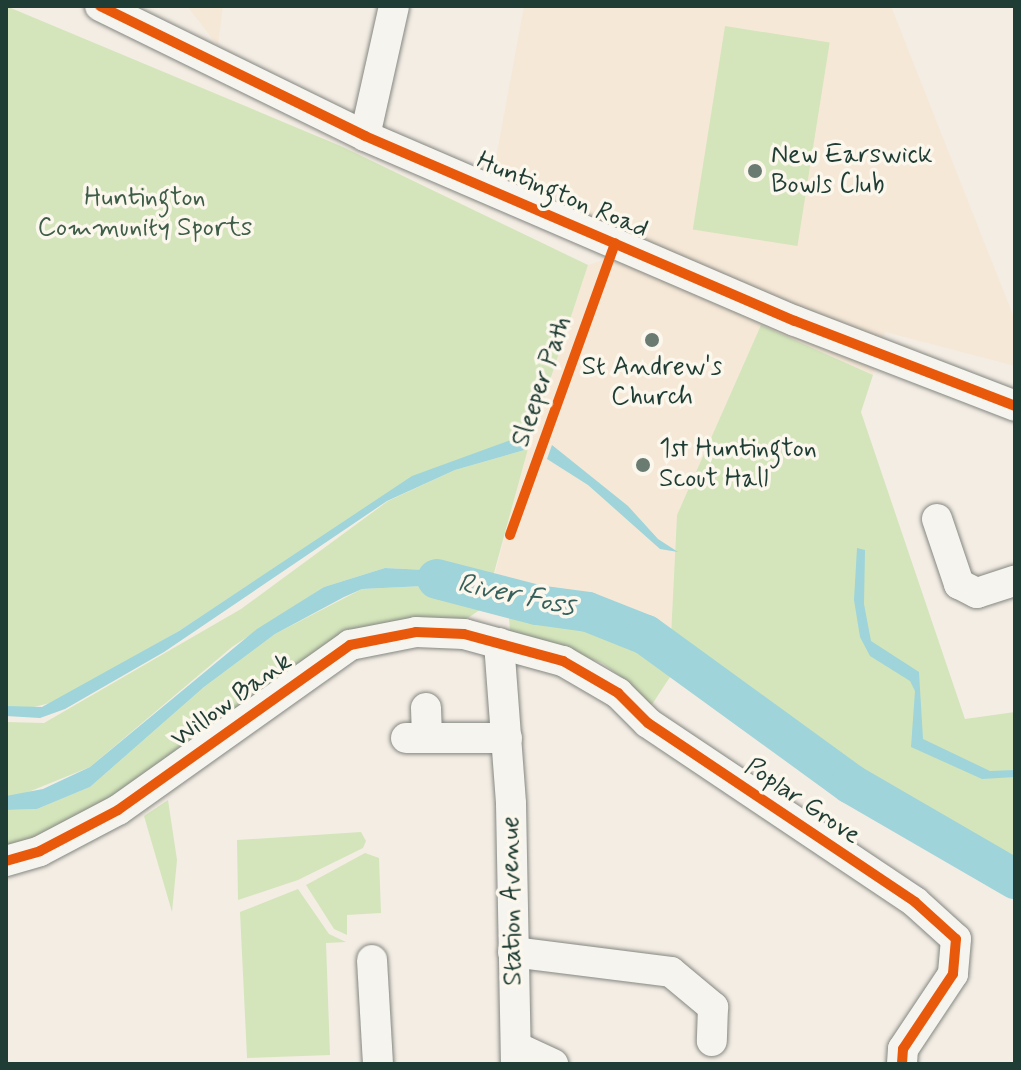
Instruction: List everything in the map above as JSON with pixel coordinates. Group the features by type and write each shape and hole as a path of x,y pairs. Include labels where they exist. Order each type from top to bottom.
{"street":[{"name":"Huntington Road","path":"100,6 365,136 795,321 1015,406"},
{"path":"365,136 394,6"},
{"path":"937,519 959,584 977,593 1015,581"},
{"name":"Willow Bank","path":"6,861 40,851 118,810 350,645 416,632 499,643"},
{"name":"Station Avenue","path":"499,643 507,738 516,1056"},
{"name":"Poplar Grove","path":"499,643 563,661 618,693 648,723 915,902 956,939 953,974 903,1049 902,1064"},
{"path":"426,708 416,738 507,738"},
{"path":"513,952 671,972 713,1007 712,1041"},
{"path":"372,960 378,1064"},
{"path":"516,1056 553,1064"}],"shaded area":[{"path":"187,6 223,6 218,46"},
{"path":"524,6 891,6 1015,320 1015,366 885,332 873,375 761,325 677,515 669,677 489,596 528,449 588,265 650,244 493,174"}],"green space":[{"name":"Huntington Community Sports","path":"6,6 343,147 588,265 533,432 459,460 352,517 179,631 54,702 26,709 6,706"},
{"name":"New Earswick Bowls Club","path":"725,26 830,43 797,246 693,229"},
{"path":"761,325 873,375 861,412 965,719 1015,712 1015,889 670,677 649,709 624,679 602,663 510,633 508,601 532,614 585,622 650,658 669,676 677,515"},
{"path":"528,449 492,580 467,572 385,568 324,587 232,647 90,767 6,801 6,722 44,723 241,609 388,501 455,470"},
{"path":"424,586 489,596 487,605 459,624 392,622 66,826 6,849 6,810 37,809 90,787 204,687 275,634 362,589"},
{"path":"168,800 177,860 172,912 144,816"},
{"path":"361,832 366,841 363,848 298,880 238,900 237,840"},
{"path":"365,853 379,858 381,913 347,915 347,935 334,929 306,885"},
{"path":"298,889 329,934 346,942 326,943 330,1055 247,1058 240,912"}],"water":[{"path":"533,432 528,449 455,470 387,501 164,652 65,709 40,718 6,716 6,706 42,707 179,631 412,476"},
{"path":"552,445 628,506 658,539 678,552 660,549 588,485 547,459"},
{"path":"857,548 865,550 864,604 871,641 919,672 923,739 990,771 1015,770 1015,777 982,779 911,747 915,691 910,681 870,656 860,637 854,600"},
{"path":"385,568 467,572 492,580 489,596 424,586 362,589 275,634 204,687 90,787 37,809 6,810 6,796 43,789 90,767 257,629 324,587"}],"waterway":[{"name":"River Foss","path":"437,579 537,605 588,612 646,635 851,784 1015,879"}],"cycle path":[{"path":"100,6 365,136 795,321 1015,406"},
{"name":"Sleeper Path","path":"510,535 615,243"},
{"path":"6,861 40,851 118,810 350,645 416,632 464,634 563,661 618,693 648,723 915,902 956,939 953,974 903,1049 902,1064"}],"place":[{"name":"New Earswick Bowls Club","path":"755,171"},
{"name":"St Andrew's Church","path":"652,340"},
{"name":"1st Huntington Scout Hall","path":"643,465"}]}
